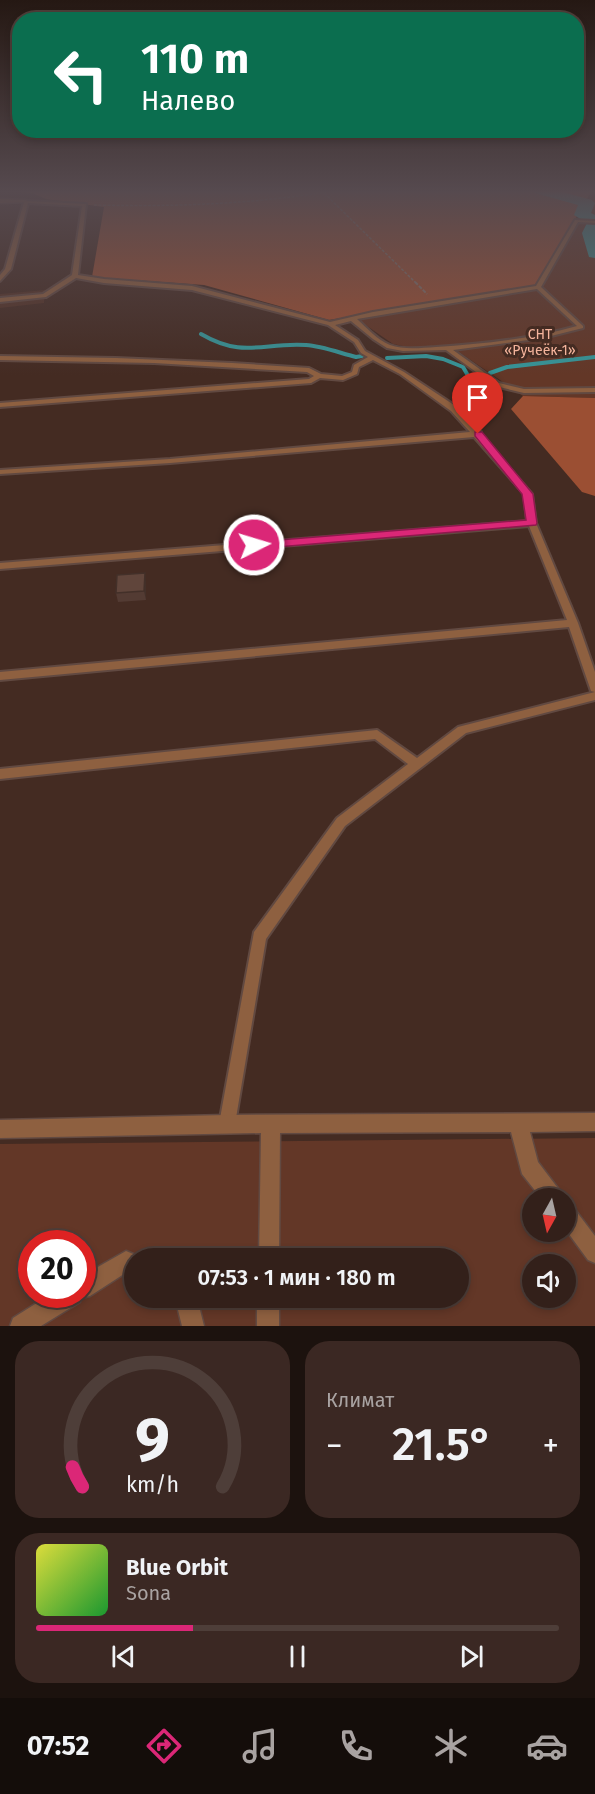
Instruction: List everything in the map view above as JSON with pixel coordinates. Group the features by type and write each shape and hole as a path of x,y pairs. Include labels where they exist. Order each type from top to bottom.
{"street":[{"path":"0,1129 227,1124 595,1122"},
{"path":"519,1124 529,1167 545,1188"},
{"path":"269,1248 271,1125"},
{"path":"576,1227 595,1253"},
{"path":"96,1279 124,1262"},
{"path":"21,1326 50,1308"},
{"path":"188,1308 193,1326"},
{"path":"268,1308 268,1326"}],"lane":[{"path":"0,279 8,269 13,252"},
{"path":"75,276 78,252"},
{"path":"330,324 353,318 538,287 559,252"},
{"path":"0,300 44,296 75,276 104,281 192,288 330,324 356,341 363,352 402,374 454,409 528,494 532,523 573,623 595,688"},
{"path":"353,318 391,348 448,349 580,327 538,287"},
{"path":"448,349 497,385 524,391 595,390"},
{"path":"0,358 84,358 213,364 309,370 319,376 343,378 355,373 356,366 373,357"},
{"path":"0,405 311,381 319,376"},
{"path":"0,472 170,461 478,434"},
{"path":"0,566 532,523"},
{"path":"0,676 573,623"},
{"path":"227,1124 260,937 341,822 462,730 595,696"},
{"path":"0,774 377,734 416,764"}],"path":[{"path":"384,252 428,295"}],"shaded area":[{"path":"96,252 556,252 536,286 329,320 204,285 92,277"},
{"path":"45,290 44,303 0,308 0,294"},
{"path":"523,396 595,398 595,496 582,492 511,409"}],"green space":[{"name":"СНТ «Ручеёк-1»","path":"562,252 595,252 595,398 523,396 449,345 413,348 393,344 357,319 540,288"},
{"path":"595,1138 595,1326 0,1326 0,1144"}],"building":[{"path":"145,573 144,591 116,593 117,575"}],"waterway":[{"path":"201,334 216,342 242,348 306,345 356,357 362,356"},
{"path":"387,358 426,356 443,359 463,367 470,379 484,377"},
{"path":"490,373 507,367 595,357"}],"route":[{"path":"254,545 532,523 528,494 478,434"}]}
